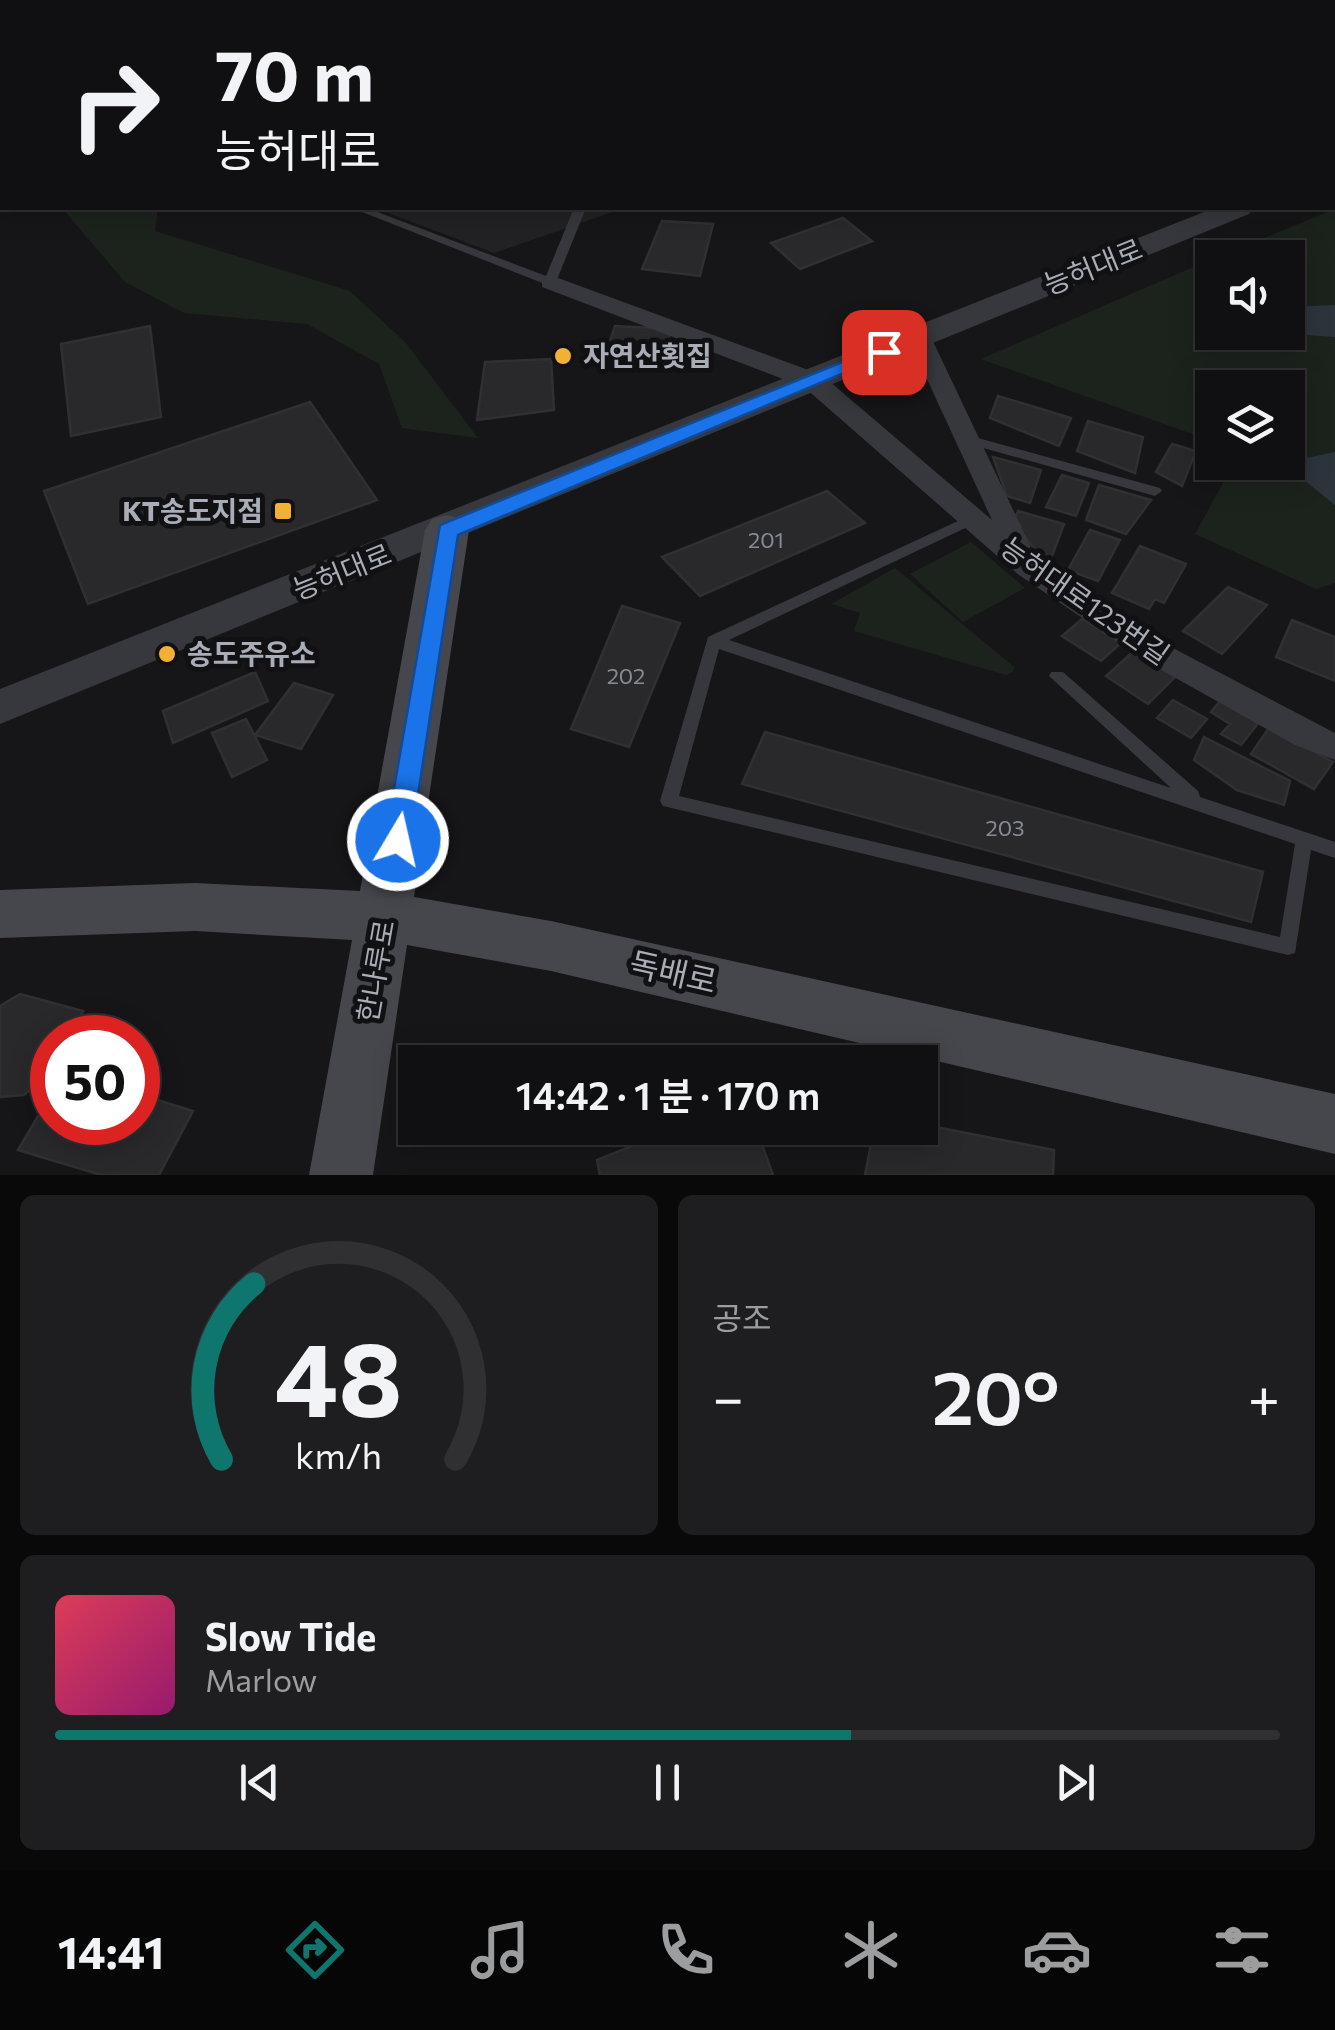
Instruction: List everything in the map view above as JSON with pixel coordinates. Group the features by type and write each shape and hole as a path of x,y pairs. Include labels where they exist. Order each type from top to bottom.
{"main road":[{"name":"한나루로","path":"340,1175 386,917 447,530"},
{"name":"독배로","path":"0,914 195,906 386,917 552,946 1335,1124"}],"street":[{"name":"능허대로","path":"0,706 447,530 1234,210"},
{"path":"550,282 813,381"},
{"path":"920,338 1029,568"},
{"name":"능허대로123번길","path":"813,381 1029,568 1158,654 1307,736 1335,746"}],"lane":[{"path":"363,210 550,282 579,210"},
{"path":"968,438 1154,491"},
{"path":"973,519 713,640 669,801 1288,947 1304,840"},
{"path":"713,640 1335,850"},
{"path":"1057,676 1199,802"}],"shaded area":[{"path":"64,210 158,210 155,231 350,291 406,343 478,438 402,428 379,364 307,324 184,313 125,282"},
{"path":"380,210 618,210 494,253"},
{"path":"1335,210 1335,583 1316,589 1195,534 1225,480 1305,480 1305,370 1195,370 1195,435 981,359 1195,266 1195,350 1305,350 1305,240 1259,240"},
{"path":"1335,305 1335,337 1305,335 1305,306"},
{"path":"1335,452 1335,505 1304,480 1305,458"},
{"path":"971,542 1025,588 963,622 910,574"},
{"path":"895,568 1014,667 1013,672 1006,675 854,631 860,613 831,604"}],"building":[{"path":"843,218 872,241 800,269 771,243"},
{"path":"662,221 713,224 700,276 642,269"},
{"path":"150,326 161,417 71,436 61,344"},
{"path":"615,326 671,329 663,360 605,356"},
{"path":"551,359 554,410 477,420 485,362"},
{"path":"998,396 1071,418 1059,446 990,418"},
{"path":"310,402 377,500 88,604 44,491"},
{"path":"1088,421 1143,437 1135,473 1077,451"},
{"path":"1172,444 1195,451 1182,486 1156,472"},
{"path":"993,457 1041,470 1030,503 1007,496"},
{"path":"1062,475 1089,483 1076,516 1046,507"},
{"path":"1099,485 1151,500 1126,534 1086,520"},
{"path":"827,491 865,523 700,596 662,557"},
{"path":"1018,511 1064,524 1052,556 1037,552 1019,529 1021,525 1013,522"},
{"path":"1090,530 1120,540 1098,581 1068,570"},
{"path":"1140,546 1186,564 1164,603 1155,599 1149,609 1112,593"},
{"path":"1228,587 1267,605 1222,654 1183,631"},
{"path":"622,606 680,623 629,747 571,729"},
{"path":"1082,619 1121,643 1101,661 1062,636"},
{"path":"1292,620 1335,637 1335,681 1276,657"},
{"path":"1136,649 1177,675 1148,704 1106,676"},
{"path":"255,672 268,701 173,743 163,711"},
{"path":"294,683 333,695 301,749 255,735"},
{"path":"1173,700 1207,719 1191,738 1157,718"},
{"path":"1221,700 1260,721 1241,745 1221,734 1230,724 1211,712"},
{"path":"246,719 267,760 232,777 212,733"},
{"path":"1269,728 1333,762 1314,789 1251,754"},
{"path":"765,732 1263,872 1251,922 742,784"},
{"path":"1204,737 1290,781 1284,805 1237,790 1194,760"},
{"path":"20,994 83,1011 81,1015 30,1015 30,1090 24,1095 0,1097 0,1006"},
{"path":"160,1101 193,1111 159,1175 101,1175 18,1150 30,1130 30,1145 160,1145"},
{"path":"938,1127 1054,1150 1053,1175 865,1175 871,1145 938,1145"},
{"path":"634,1145 762,1145 773,1175 600,1175 597,1160"}],"place":[{"name":"자연산횟집","path":"563,356"},
{"name":"KT송도지점","path":"283,511"},
{"name":"송도주유소","path":"167,654"}],"route":[{"path":"398,840 447,530 884,352"}]}
